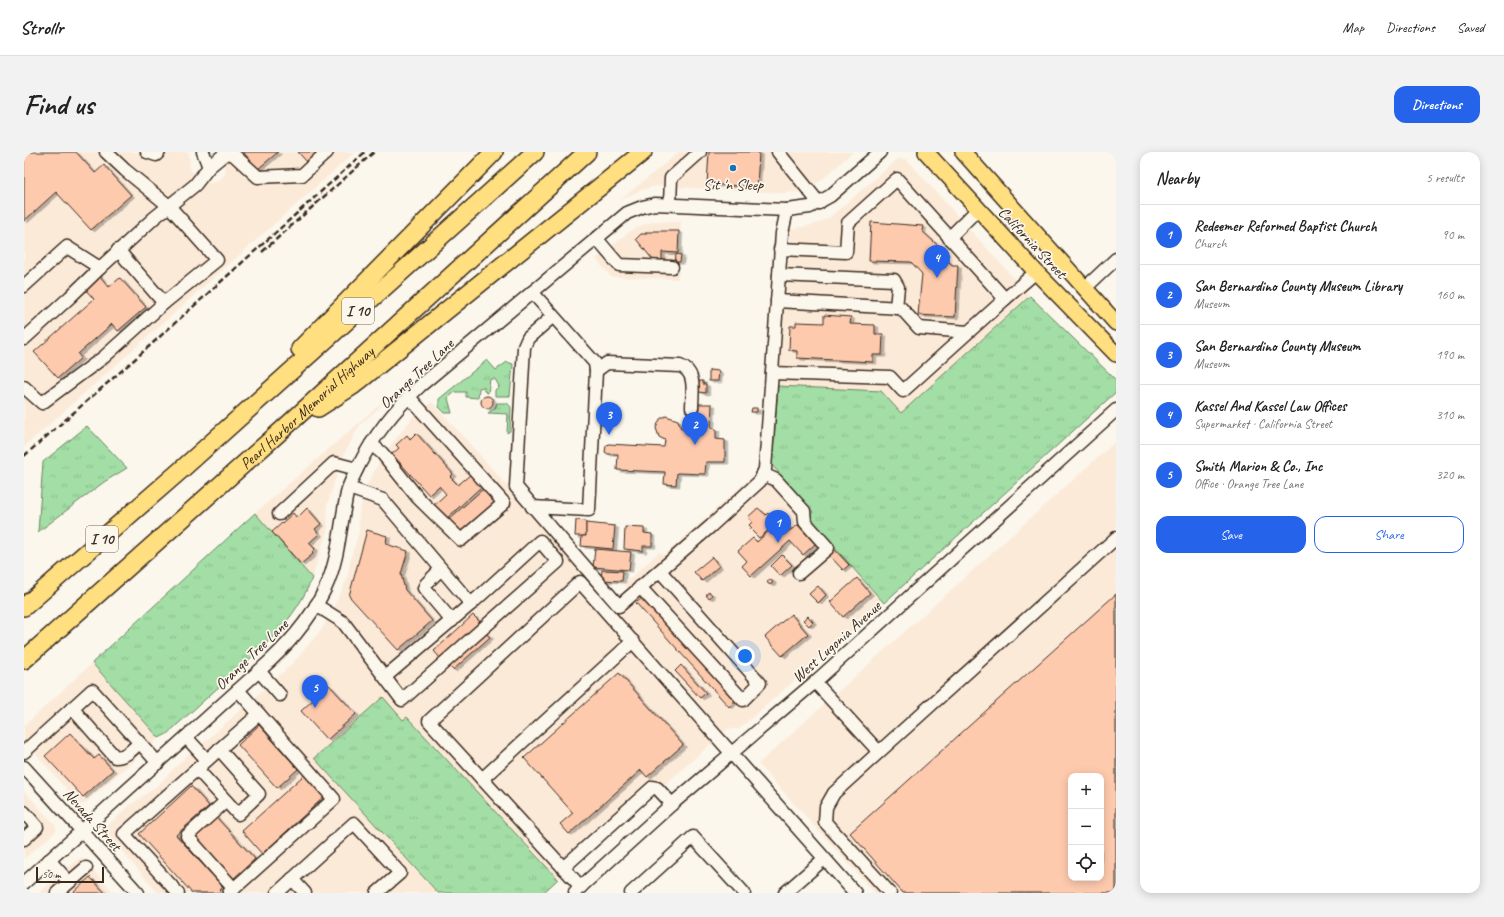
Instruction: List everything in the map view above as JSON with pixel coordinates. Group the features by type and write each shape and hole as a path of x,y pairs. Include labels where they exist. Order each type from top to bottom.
{"highway":[{"path":"181,470 494,152"},
{"name":"I 10","path":"24,607 181,470 535,152"},
{"name":"Pearl Harbor Memorial Highway","path":"24,660 282,430 587,152"},
{"path":"282,430 354,385 643,152"}],"main road":[{"name":"California Street","path":"926,152 1036,272 1116,354"},
{"name":"California Street","path":"962,152 1116,323"}],"street":[{"path":"24,387 42,403 104,357 164,303 217,260 169,206 125,170 106,152"},
{"path":"147,152 156,154 159,152"},
{"path":"203,152 210,167"},
{"path":"24,339 118,250 195,185 210,167 226,153 234,155 258,176 302,175 328,152"},
{"path":"670,204 671,178 700,152"},
{"name":"Orange Tree Lane","path":"24,882 286,647 316,605 325,588 338,550 349,488 357,469 371,444 397,408 532,292 627,213 642,207 670,204 787,210 810,207 830,196 880,152"},
{"path":"786,154 819,203"},
{"path":"780,249 846,252 848,223 897,180 1005,299"},
{"path":"552,317 528,338 524,347 516,488 619,606 755,486 760,481 763,474 765,469 780,249 787,210"},
{"path":"949,238 978,210"},
{"path":"596,238 618,265 672,267"},
{"path":"24,286 67,247 100,268"},
{"path":"118,250 164,303"},
{"path":"1085,288 1116,259"},
{"path":"772,373 890,377 903,391 1036,272"},
{"path":"779,275 894,280 898,287 896,308"},
{"path":"532,292 552,317 595,363 596,371 588,510 532,507"},
{"path":"777,301 901,308 919,328 968,332"},
{"path":"596,371 607,363 680,366 686,368 691,374 692,408"},
{"path":"371,444 382,453 418,498 461,540 504,502 409,397"},
{"name":"West Lugonia Avenue","path":"578,890 672,804 815,682 1116,410"},
{"path":"278,514 334,464 357,469"},
{"path":"763,474 776,480 804,511 805,522 828,548 799,573"},
{"path":"349,488 383,500 471,604"},
{"path":"890,893 825,822 826,807 834,793 1116,538"},
{"path":"316,605 343,622 402,700 558,562 540,541 452,621 385,677"},
{"path":"441,569 424,588 452,621"},
{"path":"640,587 743,700 760,683 660,571"},
{"path":"578,890 563,868 549,852 429,721 580,582 855,893"},
{"path":"482,779 633,642"},
{"path":"259,671 280,695"},
{"path":"815,682 879,752"},
{"path":"24,752 92,690 158,763"},
{"path":"226,801 186,836 231,891 334,799 238,690"},
{"path":"72,708 115,757 121,757 127,754 140,743"},
{"path":"178,893 124,834 259,714"},
{"path":"186,737 207,760"},
{"path":"197,769 238,814 259,794 219,749"},
{"name":"Nevada Street","path":"24,766 138,893"},
{"path":"563,868 653,787 657,788 672,804"},
{"path":"24,812 37,827 24,839"},
{"path":"277,893 354,823 400,872 377,893"},
{"path":"631,893 693,838 744,893"},
{"path":"786,893 824,859"},
{"path":"49,860 69,882"},
{"path":"57,893 86,868"},
{"path":"292,879 305,893"}],"shaded area":[{"path":"24,152 189,152 190,168 195,176 201,181 210,183 218,181 226,173 221,152 355,152 24,447"},
{"path":"679,152 853,152 819,182 797,192 783,193 657,186 640,190 619,201"},
{"path":"898,159 906,159 1030,296 901,413 778,386 791,229 816,224 830,217"},
{"path":"655,221 681,222 678,279 611,277 596,259 630,231"},
{"path":"385,400 381,406 360,425 343,456 327,505 328,528 312,578 255,513"},
{"path":"432,402 612,602 628,589 624,584 659,552 665,555 758,471 772,465 814,512 808,519 884,603 739,729 728,729 558,879 407,717 404,720 315,758 438,893 158,893 107,834 107,826 128,807 159,784 185,757 208,739 294,662 324,626 347,580 351,557 359,532 359,512 368,483 380,460 396,438 414,416"},
{"path":"1116,441 1116,893 875,893 758,764"},
{"path":"92,663 159,738 83,805 79,804 24,740 24,726"},
{"path":"24,791 56,826 56,831 24,859"},
{"path":"81,857 114,893 39,893"}],"green space":[{"path":"1030,296 1116,380 1116,392 884,603 808,518 813,512 772,465 778,386 881,391 901,413"},
{"path":"487,360 496,370 507,362 513,364 510,396 495,396 495,390 499,386 495,379 490,379 488,393 484,391 484,387 479,388 478,398 466,397 466,392 455,392 448,398 452,413 445,413 439,407 439,399"},
{"path":"497,403 507,403 511,407 510,431 507,433 508,414 488,413 495,408"},
{"path":"87,426 127,468 104,482 38,532 43,462"},
{"path":"255,513 312,578 297,607 268,642 167,734 159,738 92,663"},
{"path":"383,697 403,720 407,717 558,879 543,893 438,893 314,758"}],"building":[{"path":"24,152 76,152 95,173 104,165 131,195 91,230 56,192 24,221"},
{"path":"243,152 278,152 258,169"},
{"path":"298,152 318,152 307,162"},
{"name":"Sit 'n Sleep","path":"709,152 759,152 757,187 707,184"},
{"path":"871,222 923,226 922,231 946,253 943,256 952,265 958,265 955,317 918,315 922,274 911,262 869,261"},
{"path":"679,231 678,253 662,252 662,260 653,260 636,239 641,234 646,234 646,232"},
{"path":"676,254 681,255 680,262 675,262"},
{"path":"98,274 109,287 120,278 146,307 118,331 112,324 78,354 81,358 58,378 34,352 94,299 83,287"},
{"path":"824,315 851,317 850,324 875,325 875,334 883,334 882,355 873,355 873,362 797,358 797,351 789,350 790,326 796,326 796,322 824,323"},
{"path":"709,370 719,371 718,381 709,381"},
{"path":"699,381 703,381 703,384 706,384 706,393 699,392"},
{"path":"487,396 491,398 493,402 491,406 487,408 483,406 481,402 483,398"},
{"path":"699,404 712,404 711,427 716,429 716,439 725,440 725,462 706,462 705,474 677,473 676,485 664,484 665,472 617,470 618,454 608,454 605,452 608,444 664,447 665,440 659,437 656,428 660,419 666,416 678,420 681,429 697,430"},
{"path":"752,408 757,408 757,412 751,412"},
{"path":"416,433 453,474 450,477 458,485 470,475 481,487 445,520 433,506 446,494 439,486 429,495 392,454 399,448 396,445 407,435 410,439"},
{"path":"483,489 495,502 459,534 447,521"},
{"path":"307,508 321,524 315,529 319,534 309,543 315,549 312,552 313,554 301,564 272,532 293,513 297,518"},
{"path":"758,508 766,515 768,513 773,519 770,522 774,526 759,538 750,529 752,528 749,525 752,522 748,517"},
{"path":"576,520 586,521 586,536 575,536"},
{"path":"586,523 615,526 613,549 581,546 582,536 586,536"},
{"path":"775,525 783,535 798,525 815,544 803,555 790,541 751,576 742,566 747,561 738,551 753,538 757,542"},
{"path":"787,525 790,528 784,533 782,530"},
{"path":"625,527 644,528 644,533 652,534 652,546 643,546 643,551 624,549"},
{"path":"367,530 387,536 386,544 408,551 401,574 405,590 432,621 398,650 349,596"},
{"path":"595,549 631,552 629,570 593,567"},
{"path":"835,550 849,565 843,570 829,555"},
{"path":"782,555 792,565 780,576 771,566"},
{"path":"712,557 719,566 702,581 694,572"},
{"path":"602,570 623,571 622,581 601,580"},
{"path":"857,578 870,593 843,617 830,602"},
{"path":"770,579 773,582 770,585 767,582"},
{"path":"818,586 826,595 818,603 809,594"},
{"path":"709,592 712,595 709,598 706,595"},
{"path":"1116,594 1116,893 903,893 850,833"},
{"path":"643,597 735,701 729,707 636,603"},
{"path":"791,614 808,634 782,656 765,637"},
{"path":"473,615 480,622 440,658 434,651"},
{"path":"808,616 813,622 809,626 803,620"},
{"path":"484,632 490,637 453,670 448,665"},
{"path":"681,665 706,693 700,698 675,671"},
{"path":"619,673 683,745 647,777 641,770 569,834 560,824 573,813 524,758"},
{"path":"329,685 356,714 327,740 301,711"},
{"path":"259,725 298,769 277,788 238,745"},
{"path":"70,733 94,759 99,755 113,770 83,797 45,756"},
{"path":"304,775 324,797 262,854 242,831"},
{"path":"191,786 209,806 176,835 223,887 217,893 192,893 139,834"},
{"path":"216,817 255,859 233,879 194,837"},
{"path":"90,877 105,893 73,893"}],"railway":[{"path":"24,456 135,359 365,152"},
{"path":"262,252 374,152"}],"place":[{"name":"Sit 'n Sleep","path":"733,168"},
{"name":"Kassel And Kassel Law Offices","path":"937,278"},
{"name":"San Bernardino County Museum","path":"609,435"},
{"name":"San Bernardino County Museum Library","path":"695,445"},
{"name":"Redeemer Reformed Baptist Church","path":"778,543"},
{"name":"Smith Marion & Co., Inc","path":"315,708"}]}
